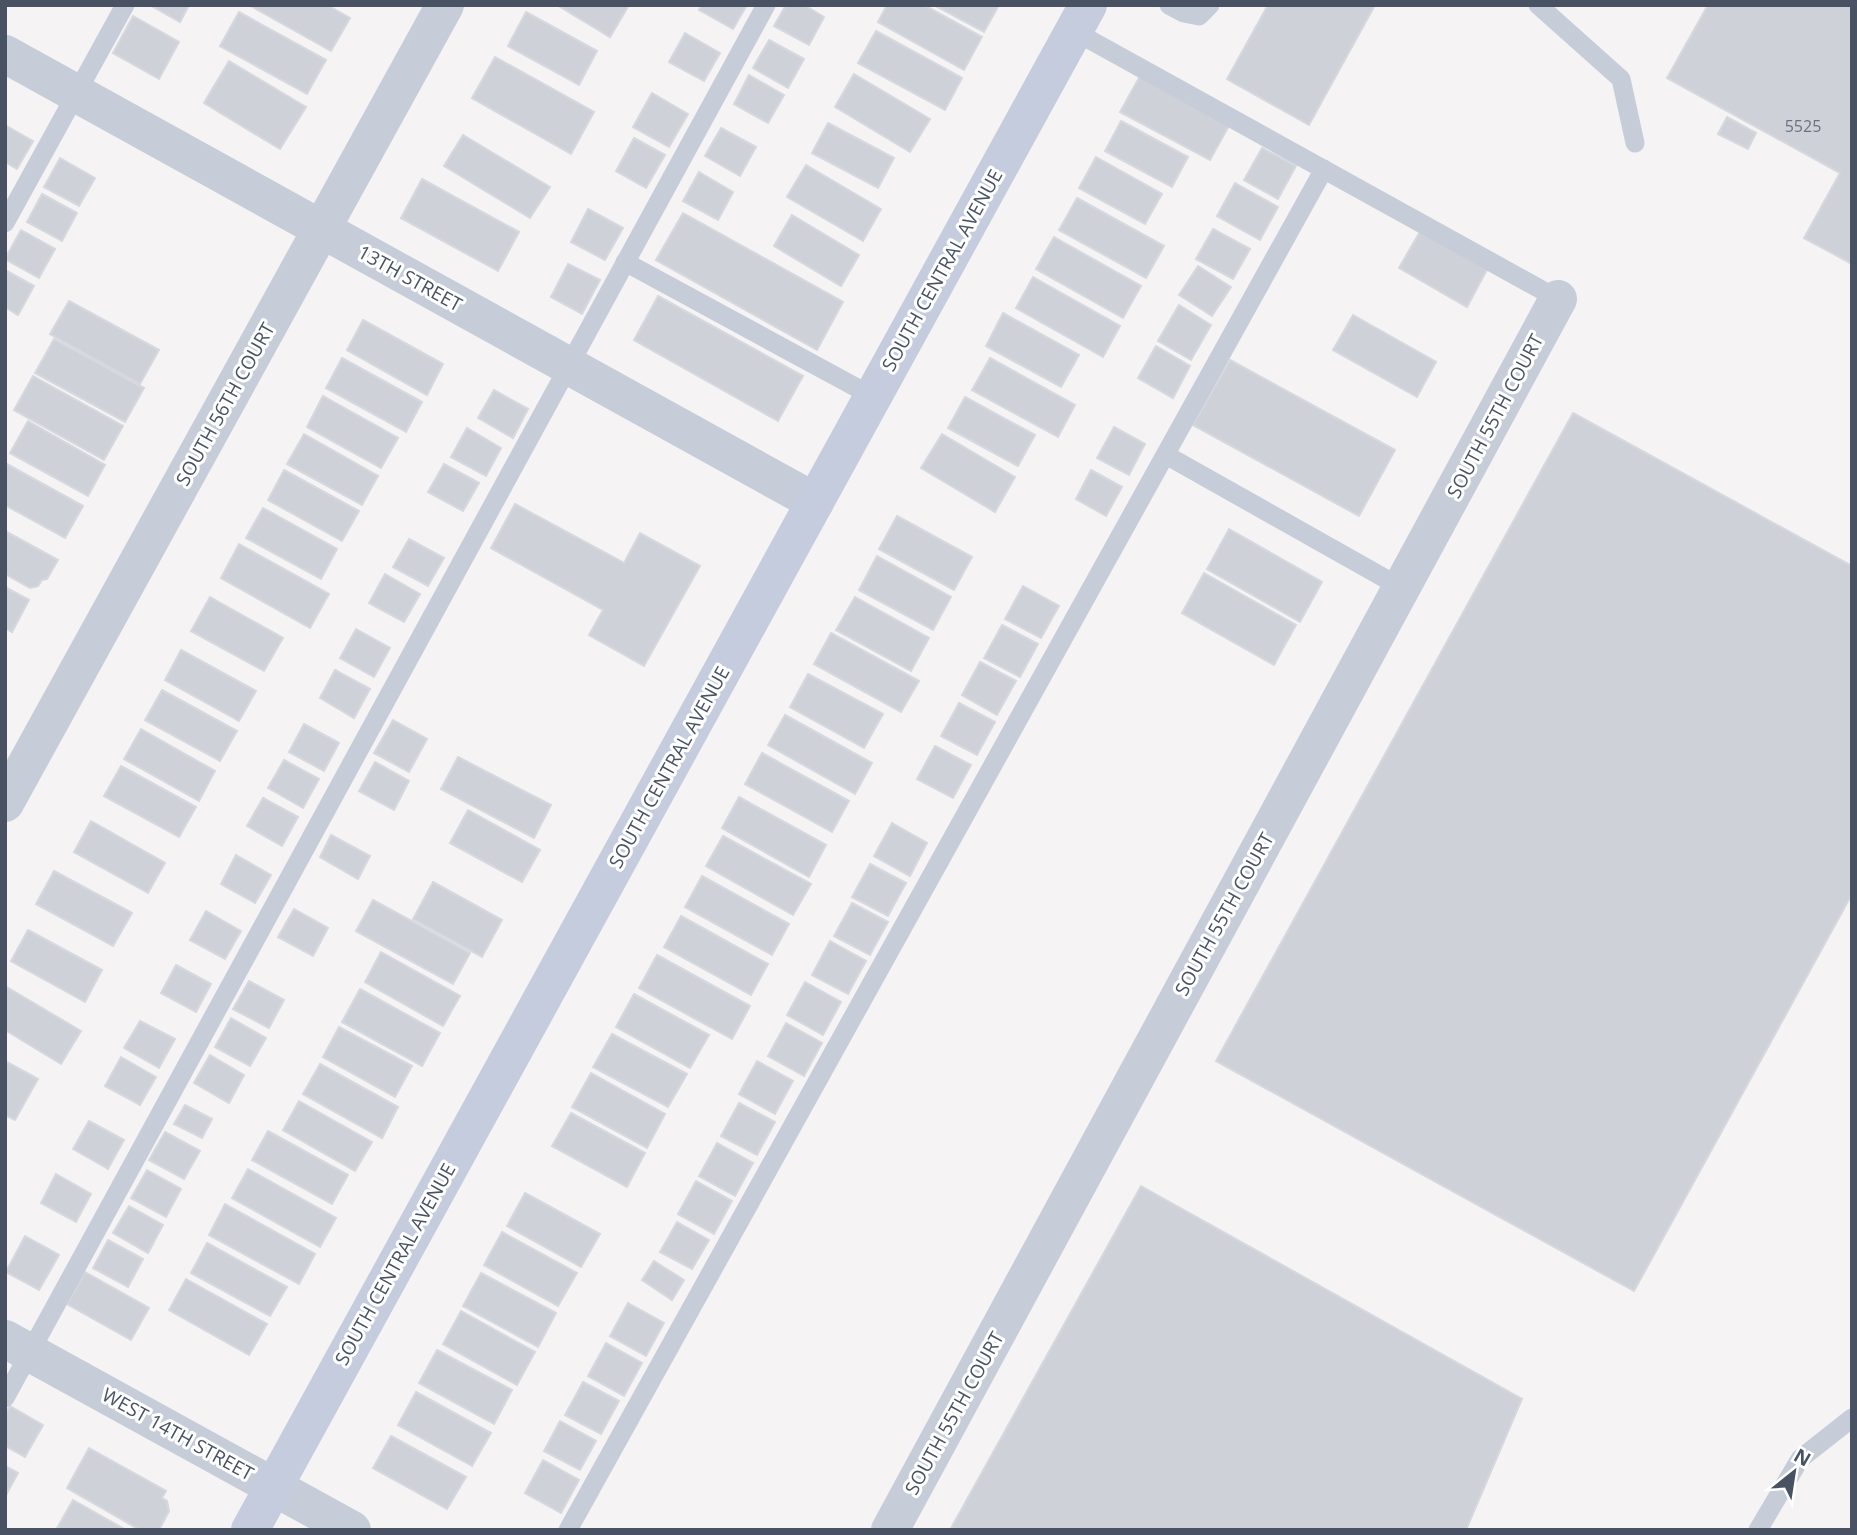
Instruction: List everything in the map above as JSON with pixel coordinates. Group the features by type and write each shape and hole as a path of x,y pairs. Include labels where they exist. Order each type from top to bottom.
{"main road":[{"name":"SOUTH CENTRAL AVENUE","path":"250,1530 1081,18"}],"street":[{"name":"SOUTH 56TH COURT","path":"5,803 445,5"},
{"name":"13TH STREET","path":"5,54 815,502"},
{"name":"SOUTH 55TH COURT","path":"890,1530 1558,299"},
{"name":"WEST 14TH STREET","path":"18,1346 352,1530"}],"lane":[{"path":"5,223 124,5"},
{"path":"5,1398 18,1346 569,366 766,5"},
{"path":"1170,5 1184,13 1199,16 1210,5"},
{"path":"1538,5 1621,79 1635,143"},
{"path":"1081,18 1324,169 1558,299"},
{"path":"568,1530 1324,169"},
{"path":"625,262 873,396"},
{"path":"1166,455 1402,588"},
{"path":"1758,1530 1800,1459 1852,1418"}],"building":[{"path":"150,5 189,5 180,22"},
{"path":"249,5 327,5 350,18 331,51"},
{"path":"557,5 629,5 610,37"},
{"path":"702,5 747,5 733,29 699,10"},
{"path":"786,5 804,5 824,17 809,45 774,26"},
{"path":"887,5 924,5 982,37 964,70 878,22"},
{"path":"934,5 999,5 984,32"},
{"path":"1268,5 1375,5 1309,125 1227,79"},
{"path":"1708,5 1852,5 1852,264 1804,238 1840,173 1667,78"},
{"path":"239,12 326,60 307,94 220,46"},
{"path":"526,12 597,51 579,85 508,46"},
{"path":"133,16 179,42 159,79 113,53"},
{"path":"876,31 962,78 945,110 858,63"},
{"path":"685,33 720,53 704,81 669,62"},
{"path":"769,40 804,59 788,88 753,68"},
{"path":"495,57 594,112 571,154 472,98"},
{"path":"229,61 306,107 280,149 204,103"},
{"path":"854,74 930,119 910,152 835,107"},
{"path":"749,75 784,95 768,123 734,104"},
{"path":"1140,76 1230,124 1210,160 1120,112"},
{"path":"652,93 688,114 669,147 633,127"},
{"path":"1727,117 1756,133 1748,149 1718,134"},
{"path":"1121,121 1188,157 1172,187 1105,151"},
{"path":"828,123 894,158 878,188 812,153"},
{"path":"5,125 33,141 17,169 5,162"},
{"path":"721,128 756,147 740,176 705,156"},
{"path":"463,135 550,187 530,218 444,166"},
{"path":"634,138 665,155 646,188 616,171"},
{"path":"1262,148 1296,166 1278,199 1244,180"},
{"path":"1096,157 1162,194 1145,224 1079,188"},
{"path":"60,158 95,178 79,206 44,187"},
{"path":"806,165 881,209 863,241 787,197"},
{"path":"699,172 733,192 718,220 683,201"},
{"path":"422,179 519,232 498,271 401,218"},
{"path":"1235,183 1278,207 1260,240 1217,216"},
{"path":"42,194 77,213 62,241 27,222"},
{"path":"1077,198 1164,246 1146,278 1059,230"},
{"path":"588,209 623,228 605,260 571,242"},
{"path":"683,213 843,302 817,350 656,260"},
{"path":"792,215 859,255 841,286 774,246"},
{"path":"1422,228 1489,266 1467,307 1399,268"},
{"path":"1213,229 1250,249 1233,279 1196,259"},
{"path":"21,230 55,249 39,278 5,259"},
{"path":"1054,237 1141,286 1123,318 1036,269"},
{"path":"568,264 600,280 582,314 551,297"},
{"path":"1198,266 1231,287 1212,316 1179,295"},
{"path":"5,270 34,286 18,315 5,307"},
{"path":"1033,277 1120,326 1103,357 1016,308"},
{"path":"658,296 803,376 778,421 634,340"},
{"path":"69,301 159,350 140,384 50,334"},
{"path":"1179,305 1211,325 1191,360 1158,341"},
{"path":"1003,313 1079,355 1061,387 986,346"},
{"path":"1353,315 1436,362 1417,397 1333,350"},
{"path":"363,320 443,364 427,395 347,350"},
{"path":"54,339 144,388 125,422 35,373"},
{"path":"1156,346 1190,366 1173,398 1138,378"},
{"path":"342,358 422,402 406,432 326,388"},
{"path":"990,358 1075,405 1058,437 972,390"},
{"path":"1230,360 1395,450 1359,516 1193,425"},
{"path":"33,376 123,426 104,460 14,410"},
{"path":"494,390 528,409 513,438 478,418"},
{"path":"323,396 398,438 381,468 307,427"},
{"path":"965,397 1035,435 1018,466 948,428"},
{"path":"1573,413 1852,566 1852,894 1634,1291 1216,1061"},
{"path":"28,421 105,465 88,496 10,453"},
{"path":"1114,427 1145,444 1129,475 1097,458"},
{"path":"467,428 501,448 486,476 451,457"},
{"path":"304,434 378,476 362,505 287,464"},
{"path":"942,434 1015,477 995,512 921,468"},
{"path":"5,463 83,506 65,538 5,505"},
{"path":"444,464 479,483 463,511 428,492"},
{"path":"284,470 359,511 342,541 268,500"},
{"path":"1091,470 1122,487 1106,516 1076,499"},
{"path":"515,504 624,563 640,533 700,566 644,666 589,635 603,610 491,548"},
{"path":"263,508 337,549 321,579 246,538"},
{"path":"897,516 972,557 954,590 879,549"},
{"path":"1229,529 1322,582 1300,622 1207,569"},
{"path":"5,531 58,560 47,579 42,580 38,586 30,588 5,574"},
{"path":"409,539 444,558 428,586 393,567"},
{"path":"239,544 329,594 310,628 221,578"},
{"path":"877,556 951,597 933,630 859,590"},
{"path":"1204,573 1296,625 1274,665 1182,613"},
{"path":"385,574 420,594 404,622 369,603"},
{"path":"1023,586 1059,606 1041,638 1005,619"},
{"path":"5,587 29,600 12,632 5,628"},
{"path":"210,597 283,638 264,671 191,631"},
{"path":"855,597 929,638 911,671 836,630"},
{"path":"1002,625 1038,644 1020,677 984,658"},
{"path":"356,629 390,648 374,677 340,658"},
{"path":"831,633 919,681 901,712 814,664"},
{"path":"181,650 256,691 239,721 165,680"},
{"path":"980,662 1016,681 997,715 962,695"},
{"path":"335,670 370,689 354,718 320,698"},
{"path":"808,674 883,714 864,748 790,707"},
{"path":"162,690 237,731 220,761 145,720"},
{"path":"959,703 995,722 977,755 941,736"},
{"path":"785,715 872,763 855,794 768,745"},
{"path":"393,720 427,739 409,772 374,753"},
{"path":"304,724 339,743 324,771 289,752"},
{"path":"141,729 215,771 199,801 124,759"},
{"path":"935,746 971,765 953,798 917,779"},
{"path":"762,753 849,801 832,832 745,784"},
{"path":"458,757 551,805 534,838 441,789"},
{"path":"284,760 319,779 303,808 268,788"},
{"path":"375,762 409,781 394,810 359,791"},
{"path":"121,766 196,807 179,837 104,796"},
{"path":"739,797 826,845 809,877 722,828"},
{"path":"263,798 298,817 282,846 247,826"},
{"path":"468,810 540,850 522,882 450,843"},
{"path":"91,821 165,863 148,893 74,852"},
{"path":"892,823 927,843 910,876 874,856"},
{"path":"331,835 370,856 358,879 320,857"},
{"path":"723,836 811,884 793,915 706,866"},
{"path":"236,855 271,875 255,903 221,884"},
{"path":"870,864 906,883 888,916 852,897"},
{"path":"54,871 132,913 113,946 36,904"},
{"path":"702,876 789,924 772,955 685,907"},
{"path":"433,882 502,920 482,957 413,919"},
{"path":"373,900 470,953 453,984 356,931"},
{"path":"852,903 888,922 870,955 834,936"},
{"path":"294,909 328,928 313,956 278,937"},
{"path":"206,911 241,931 225,959 190,940"},
{"path":"681,916 768,964 751,995 664,947"},
{"path":"28,930 102,970 85,1002 11,961"},
{"path":"830,941 866,961 848,994 812,975"},
{"path":"381,952 460,996 443,1026 365,982"},
{"path":"657,955 750,1006 732,1039 639,988"},
{"path":"176,965 211,984 196,1012 161,993"},
{"path":"249,981 284,1000 269,1028 233,1009"},
{"path":"805,982 841,1002 823,1035 787,1015"},
{"path":"5,986 81,1031 61,1064 5,1030"},
{"path":"360,989 440,1033 422,1066 342,1022"},
{"path":"634,994 709,1035 690,1068 616,1027"},
{"path":"231,1018 266,1038 250,1066 215,1047"},
{"path":"140,1021 175,1039 159,1068 124,1048"},
{"path":"786,1023 822,1043 804,1076 768,1056"},
{"path":"339,1027 412,1066 395,1097 323,1057"},
{"path":"612,1034 687,1074 668,1107 593,1067"},
{"path":"210,1055 244,1075 229,1103 194,1083"},
{"path":"121,1057 156,1077 140,1105 105,1086"},
{"path":"5,1061 38,1079 15,1120 5,1115"},
{"path":"757,1061 793,1081 775,1114 739,1094"},
{"path":"320,1064 398,1107 382,1138 303,1094"},
{"path":"591,1073 665,1114 647,1148 572,1107"},
{"path":"299,1101 372,1142 355,1171 283,1130"},
{"path":"739,1103 775,1122 757,1155 721,1136"},
{"path":"185,1105 212,1119 202,1138 174,1124"},
{"path":"571,1113 645,1153 627,1187 552,1146"},
{"path":"89,1121 124,1140 108,1169 73,1149"},
{"path":"268,1131 348,1175 332,1204 252,1160"},
{"path":"165,1132 200,1151 184,1179 149,1160"},
{"path":"717,1143 753,1163 735,1196 699,1176"},
{"path":"248,1169 336,1218 320,1247 232,1198"},
{"path":"147,1170 181,1189 166,1217 131,1198"},
{"path":"56,1174 91,1194 76,1222 41,1203"},
{"path":"696,1181 732,1201 714,1234 678,1214"},
{"path":"1141,1186 1522,1399 1466,1530 950,1530"},
{"path":"525,1193 600,1234 581,1267 507,1226"},
{"path":"225,1204 315,1254 299,1284 209,1235"},
{"path":"129,1206 163,1225 148,1253 113,1233"},
{"path":"677,1222 709,1240 692,1269 660,1252"},
{"path":"502,1232 577,1273 558,1306 484,1265"},
{"path":"25,1236 59,1255 39,1290 6,1272"},
{"path":"108,1240 143,1259 128,1287 93,1268"},
{"path":"207,1243 287,1287 270,1316 191,1273"},
{"path":"654,1261 684,1280 672,1300 642,1280"},
{"path":"85,1272 149,1308 131,1340 67,1304"},
{"path":"481,1273 556,1313 538,1347 463,1306"},
{"path":"186,1279 267,1324 249,1355 169,1310"},
{"path":"628,1303 664,1323 646,1356 610,1336"},
{"path":"461,1311 535,1352 517,1385 443,1344"},
{"path":"606,1343 642,1363 624,1396 588,1376"},
{"path":"437,1350 512,1390 494,1424 419,1383"},
{"path":"583,1382 619,1401 601,1434 565,1415"},
{"path":"416,1392 491,1433 472,1466 398,1425"},
{"path":"10,1406 43,1425 25,1457 5,1446 5,1415"},
{"path":"560,1421 596,1441 580,1470 544,1451"},
{"path":"391,1436 466,1477 447,1509 373,1468"},
{"path":"89,1448 166,1491 162,1498 167,1501 169,1511 159,1530 140,1530 67,1488"},
{"path":"543,1460 579,1480 561,1513 525,1493"},
{"path":"5,1466 18,1473 5,1497"},
{"path":"73,1500 126,1530 56,1530"}]}
